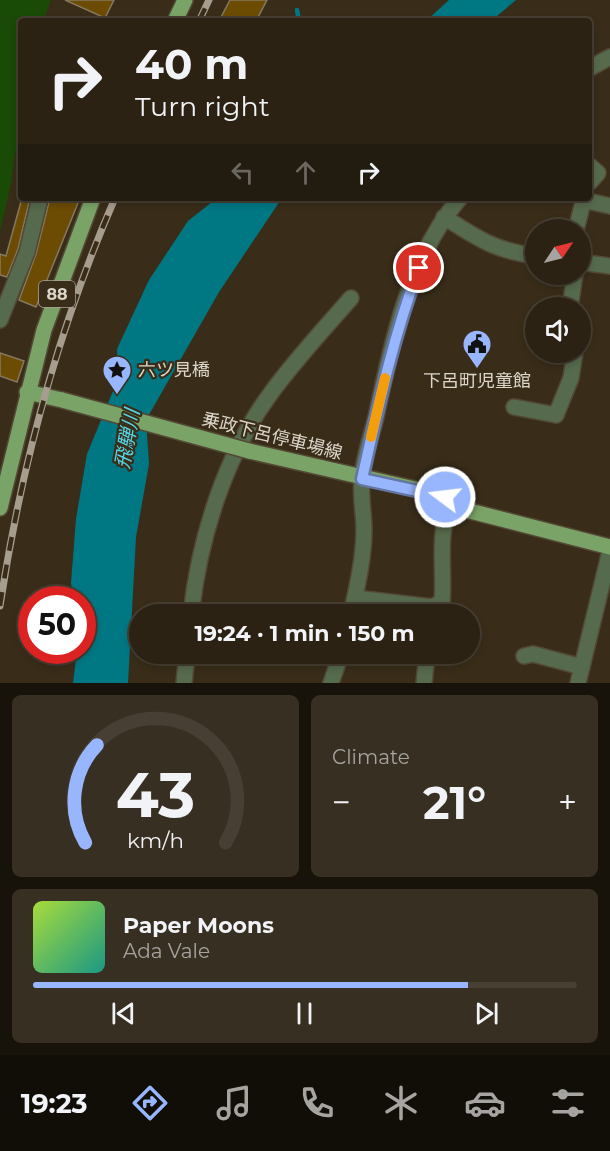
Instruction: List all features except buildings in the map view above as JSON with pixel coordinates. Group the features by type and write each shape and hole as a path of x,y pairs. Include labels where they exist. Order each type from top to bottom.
{"main road":[{"path":"176,18 185,0"},
{"name":"88","path":"0,508 44,330 92,201"},
{"name":"乗政下呂停車場線","path":"27,392 249,451 362,479 436,494 466,510 610,547"}],"street":[{"path":"592,67 610,57"},
{"path":"592,168 598,173 592,180"},
{"path":"0,320 27,252 38,201"},
{"path":"354,604 364,531 362,479 403,310 428,248 444,217 457,201"},
{"path":"579,219 583,201"},
{"path":"591,201 610,206"},
{"path":"444,217 497,248 525,254"},
{"path":"591,263 610,266"},
{"path":"192,604 195,574 210,525 228,472 251,424 270,393 351,298"},
{"path":"514,407 556,415 571,378 574,363"},
{"path":"440,604 442,602 441,542 446,513 452,502"},
{"path":"578,683 610,551"},
{"path":"355,598 390,604"},
{"path":"524,656 533,654 582,667"},
{"path":"184,683 186,664"},
{"path":"331,683 338,664"},
{"path":"424,683 426,664"}],"green space":[{"path":"0,0 51,0 44,18 18,18 18,133 11,183 0,232"}],"water":[{"path":"449,0 516,0 495,18 429,18"},
{"name":"飛騨川","path":"213,201 280,201 219,292 146,420 149,464 136,537 132,604 129,604 128,683 73,683 75,664 96,664 96,586 72,586 71,583 76,519 87,454 118,379 117,349 149,280 188,221"}],"waterway":[{"path":"297,10 298,18"}],"railway":[{"path":"200,18 209,0"},
{"path":"0,606 19,501 44,398 76,296 114,201"}],"slow traffic":[{"path":"371,437 385,378"}],"place":[{"name":"下呂町児童館","path":"477,370"},
{"name":"六ツ見橋","path":"117,396"}],"route":[{"path":"419,268 403,310 389,360 362,479 445,497"}]}
